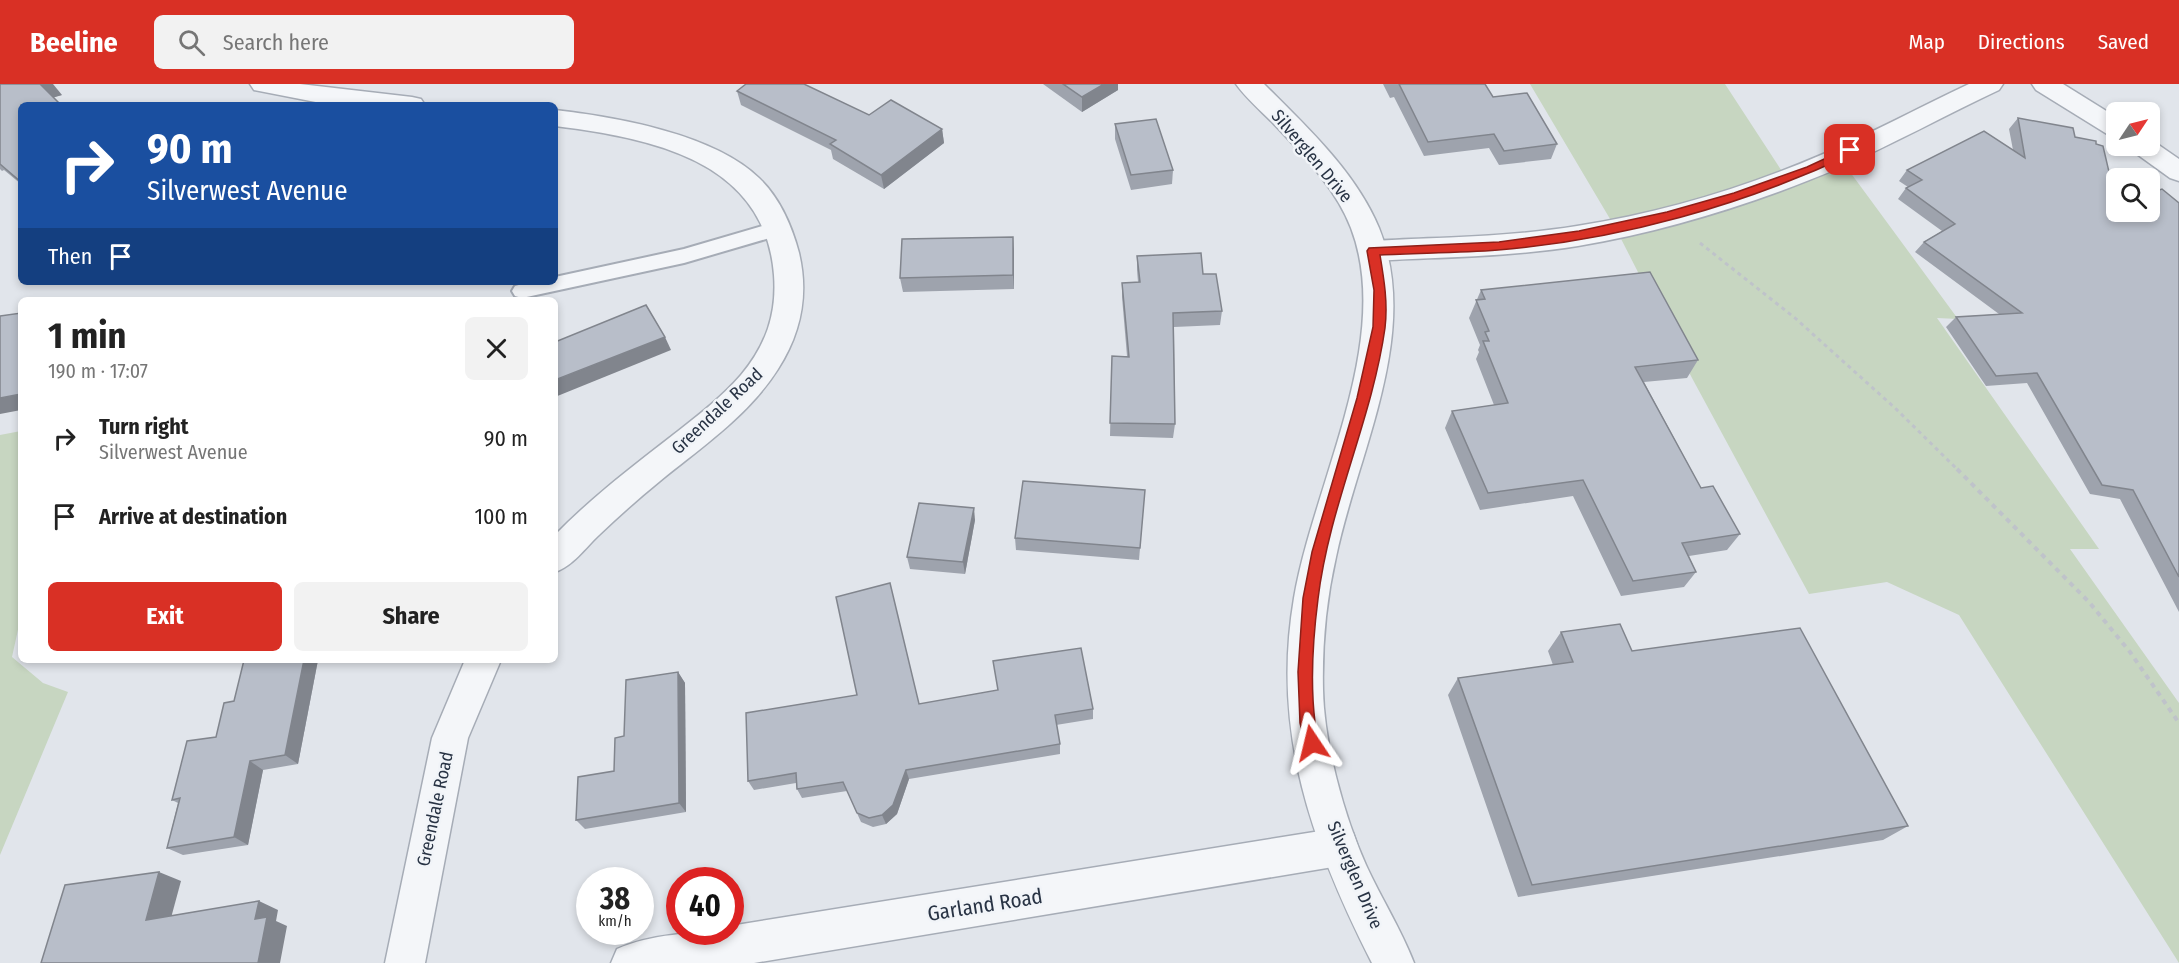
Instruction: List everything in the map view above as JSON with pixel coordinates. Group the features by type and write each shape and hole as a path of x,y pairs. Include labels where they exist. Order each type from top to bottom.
{"street":[{"path":"263,84 313,95 382,102"},
{"name":"Silverglen Drive","path":"1249,84 1317,156 1348,196 1366,229 1373,251 1380,290 1379,327 1363,398 1319,552 1311,598 1305,672 1307,723 1326,804 1339,847 1363,903 1394,963"},
{"path":"1373,251 1499,246 1579,236 1667,216 1738,196 1810,169 1990,84"},
{"path":"2045,84 2106,122"},
{"name":"Greendale Road","path":"558,119 669,141 700,154 740,176 756,194 776,229 786,259 790,292 788,323 776,350 756,378 713,419 566,534 558,551"},
{"path":"2157,156 2179,172"},
{"name":"Greendale Road","path":"405,963 450,738 482,663"},
{"name":"Garland Road","path":"631,963 1339,847"}],"lane":[{"path":"558,283 684,256 776,229"},
{"path":"522,291 550,285"}],"path":[{"path":"1667,216 1795,318 1895,408 2027,538 2124,643 2179,723"}],"green space":[{"path":"1530,84 1725,84 1787,179 1839,157 1958,319 1937,318 2099,549 2070,549 2179,703 2179,963 1959,615 1887,582 1809,594 1692,378 1616,229"},
{"path":"18,432 18,630 12,657 43,683 68,692 0,855 0,435"}],"building":[{"path":"0,84 43,84 41,85 58,102 18,102 18,179 0,164"},
{"path":"746,84 804,84 869,115 891,100 942,129 881,175 830,144 836,140 737,91"},
{"path":"1063,84 1104,84 1082,97"},
{"path":"1399,84 1485,84 1493,97 1527,93 1557,144 1504,151 1494,134 1428,142"},
{"path":"2018,118 2073,128 2075,137 2096,141 2096,144 2103,146 2108,168 2106,168 2106,222 2160,222 2160,190 2162,189 2179,203 2179,577 2133,490 2102,485 2037,373 1996,376 1956,317 2022,313 1924,242 1955,224 1906,188 1922,180 1907,170 1984,131 2025,158"},
{"path":"1156,119 1173,170 1131,175 1115,124"},
{"path":"1013,237 1013,275 900,278 902,239"},
{"path":"1201,253 1203,274 1216,274 1222,311 1173,313 1175,424 1110,423 1112,356 1129,357 1122,283 1140,282 1137,256"},
{"path":"1650,272 1698,360 1635,367 1701,488 1713,486 1740,534 1682,543 1696,572 1633,581 1583,480 1488,493 1452,411 1508,403 1483,341 1489,341 1485,332 1489,331 1476,300 1485,299 1481,290"},
{"path":"646,305 665,337 558,379 558,341"},
{"path":"18,313 18,395 0,398 0,316"},
{"path":"1023,481 1145,490 1140,548 1015,538"},
{"path":"919,503 974,508 963,562 907,557"},
{"path":"890,583 919,704 998,690 993,661 1081,648 1093,709 1055,715 1060,744 906,770 893,805 882,815 869,818 857,813 843,782 797,789 796,773 748,781 746,713 857,695 836,597"},
{"path":"1620,624 1632,651 1800,628 1908,826 1532,885 1458,678 1573,662 1561,632"},
{"path":"243,663 303,663 285,755 250,761 234,837 167,848 180,798 172,800 187,741 216,737 224,703 234,701"},
{"path":"678,672 679,803 576,820 578,777 614,771 615,738 624,736 626,680"},
{"path":"159,872 146,920 259,901 255,919 267,917 258,963 41,963 65,885"}],"route":[{"path":"1312,743 1307,723 1305,672 1311,598 1319,552 1363,398 1379,327 1380,290 1373,251 1499,246 1579,236 1667,216 1738,196 1810,169 1850,150"}]}
